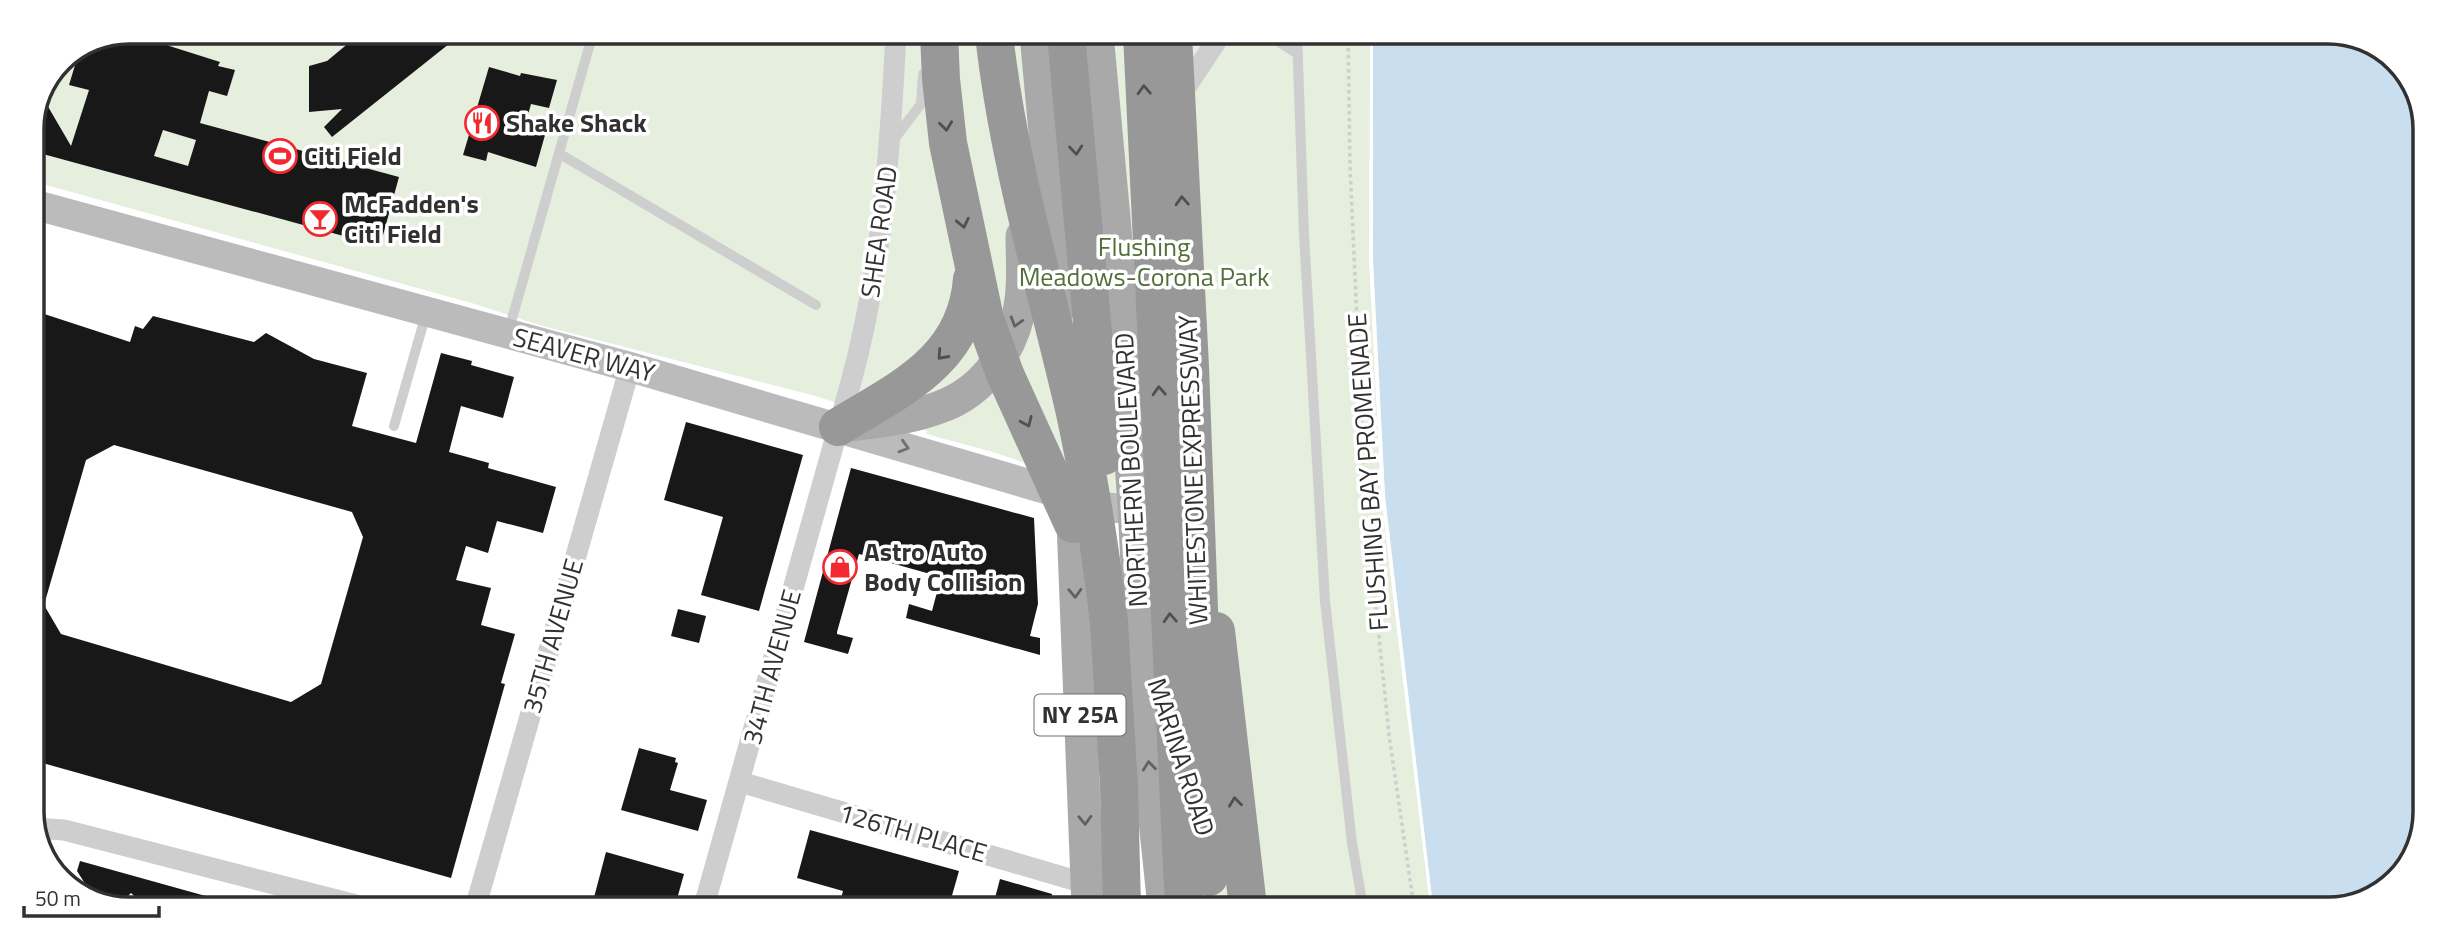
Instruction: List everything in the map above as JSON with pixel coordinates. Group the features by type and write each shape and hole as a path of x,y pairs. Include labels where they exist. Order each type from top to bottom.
{"highway":[{"path":"995,44 1022,199 1124,613"},
{"path":"1067,44 1104,459 1124,613 1120,809 1122,897"},
{"path":"1142,44 1184,897"},
{"name":"WHITESTONE EXPRESSWAY","path":"1174,44 1190,367 1210,897"},
{"path":"932,45 954,176 985,319 999,360 1068,505"},
{"path":"838,427 914,380 944,352 963,321 973,270"},
{"path":"1190,367 1218,660 1247,897"}],"main road":[{"path":"838,427 915,415 950,403 979,384 999,360 1018,319 1023,288 1019,44"},
{"name":"NY 25A","path":"1037,44 1059,282 1087,895"},
{"name":"NORTHERN BOULEVARD","path":"1098,44 1115,229 1134,505 1124,613 1145,725 1163,897"},
{"name":"SEAVER WAY","path":"44,207 630,367 838,427 1068,505 1116,509 1134,505"}],"street":[{"name":"SHEA ROAD","path":"838,427 855,370 883,222 895,44"},
{"path":"1115,229 1121,200 1132,174 1151,141 1218,44"},
{"name":"35TH AVENUE","path":"478,897 630,367"},
{"name":"34TH AVENUE","path":"707,897 838,427"},
{"name":"MARINA ROAD","path":"1124,613 1156,692 1189,794 1233,897"},
{"name":"126TH PLACE","path":"740,782 1087,895"},
{"path":"45,829 64,830 325,897"}],"lane":[{"path":"508,334 590,44"},
{"path":"1282,44 1298,54"},
{"path":"1298,44 1304,234 1325,601 1352,843 1361,897"},
{"path":"890,145 921,104 932,45"},
{"path":"560,154 816,305"},
{"path":"394,426 427,311"}],"path":[{"name":"FLUSHING BAY PROMENADE","path":"1348,44 1350,166 1365,499 1389,735 1413,897"}],"green space":[{"name":"Flushing Meadows-Corona Park","path":"129,44 1374,44 1432,897 1175,897 1147,505 993,452 926,434 927,431 812,395 539,325 475,304 44,184 45,112 50,96 58,82 82,58 112,45"}],"water":[{"path":"1373,44 2328,44 2345,45 2371,55 2396,77 2402,86 2412,112 2413,124 2413,812 2412,829 2399,859 2371,886 2339,897 1432,897 1385,496 1373,261"}],"pier":[{"path":"1370,44 1373,44 1373,261 1385,496 1432,897 1429,897 1381,496 1369,261"}],"building":[{"path":"163,44 220,62 218,66 235,70 227,96 209,91 200,123 399,177 380,246 44,154 47,105 71,146 89,90 69,85 76,63 96,50 112,45","holes":["163,130 196,140 188,166 154,156"]},
{"path":"348,44 449,44 332,137 324,127 342,109 309,112 309,66 327,61"},
{"path":"489,67 520,76 521,73 557,80 549,108 531,104 524,129 545,135 536,167 488,152 486,161 463,155"},
{"path":"44,314 130,342 135,326 143,329 153,316 254,342 266,333 314,359 367,373 352,426 416,443 441,353 514,377 503,418 461,406 449,452 489,463 488,468 556,487 543,533 497,521 488,553 466,546 456,580 491,588 481,625 515,634 501,683 505,684 451,878 44,763 44,605","holes":["114,445 352,512 363,537 321,684 291,702 61,634 44,605 86,460"]},
{"path":"686,422 803,455 759,611 701,595 723,517 664,500"},
{"path":"851,468 1034,518 1038,604 1030,636 1040,638 1040,655 906,618 909,604 932,611 941,577 859,554 837,632 853,638 848,654 804,642"},
{"path":"678,609 706,616 699,643 671,636"},
{"path":"639,748 676,758 675,762 678,763 670,790 707,800 698,831 621,810"},
{"path":"810,830 959,871 952,897 841,897 843,891 797,878"},
{"path":"606,852 684,874 678,897 594,897"},
{"path":"80,861 209,897 135,897 131,893 127,897 118,897 86,885 77,871"},
{"path":"1000,879 1052,894 1052,897 995,897"}],"place":[{"name":"Shake Shack","path":"482,123"},
{"name":"Citi Field","path":"280,156"},
{"name":"McFadden's Citi Field","path":"320,219"},
{"name":"Astro Auto Body Collision","path":"840,567"}]}
